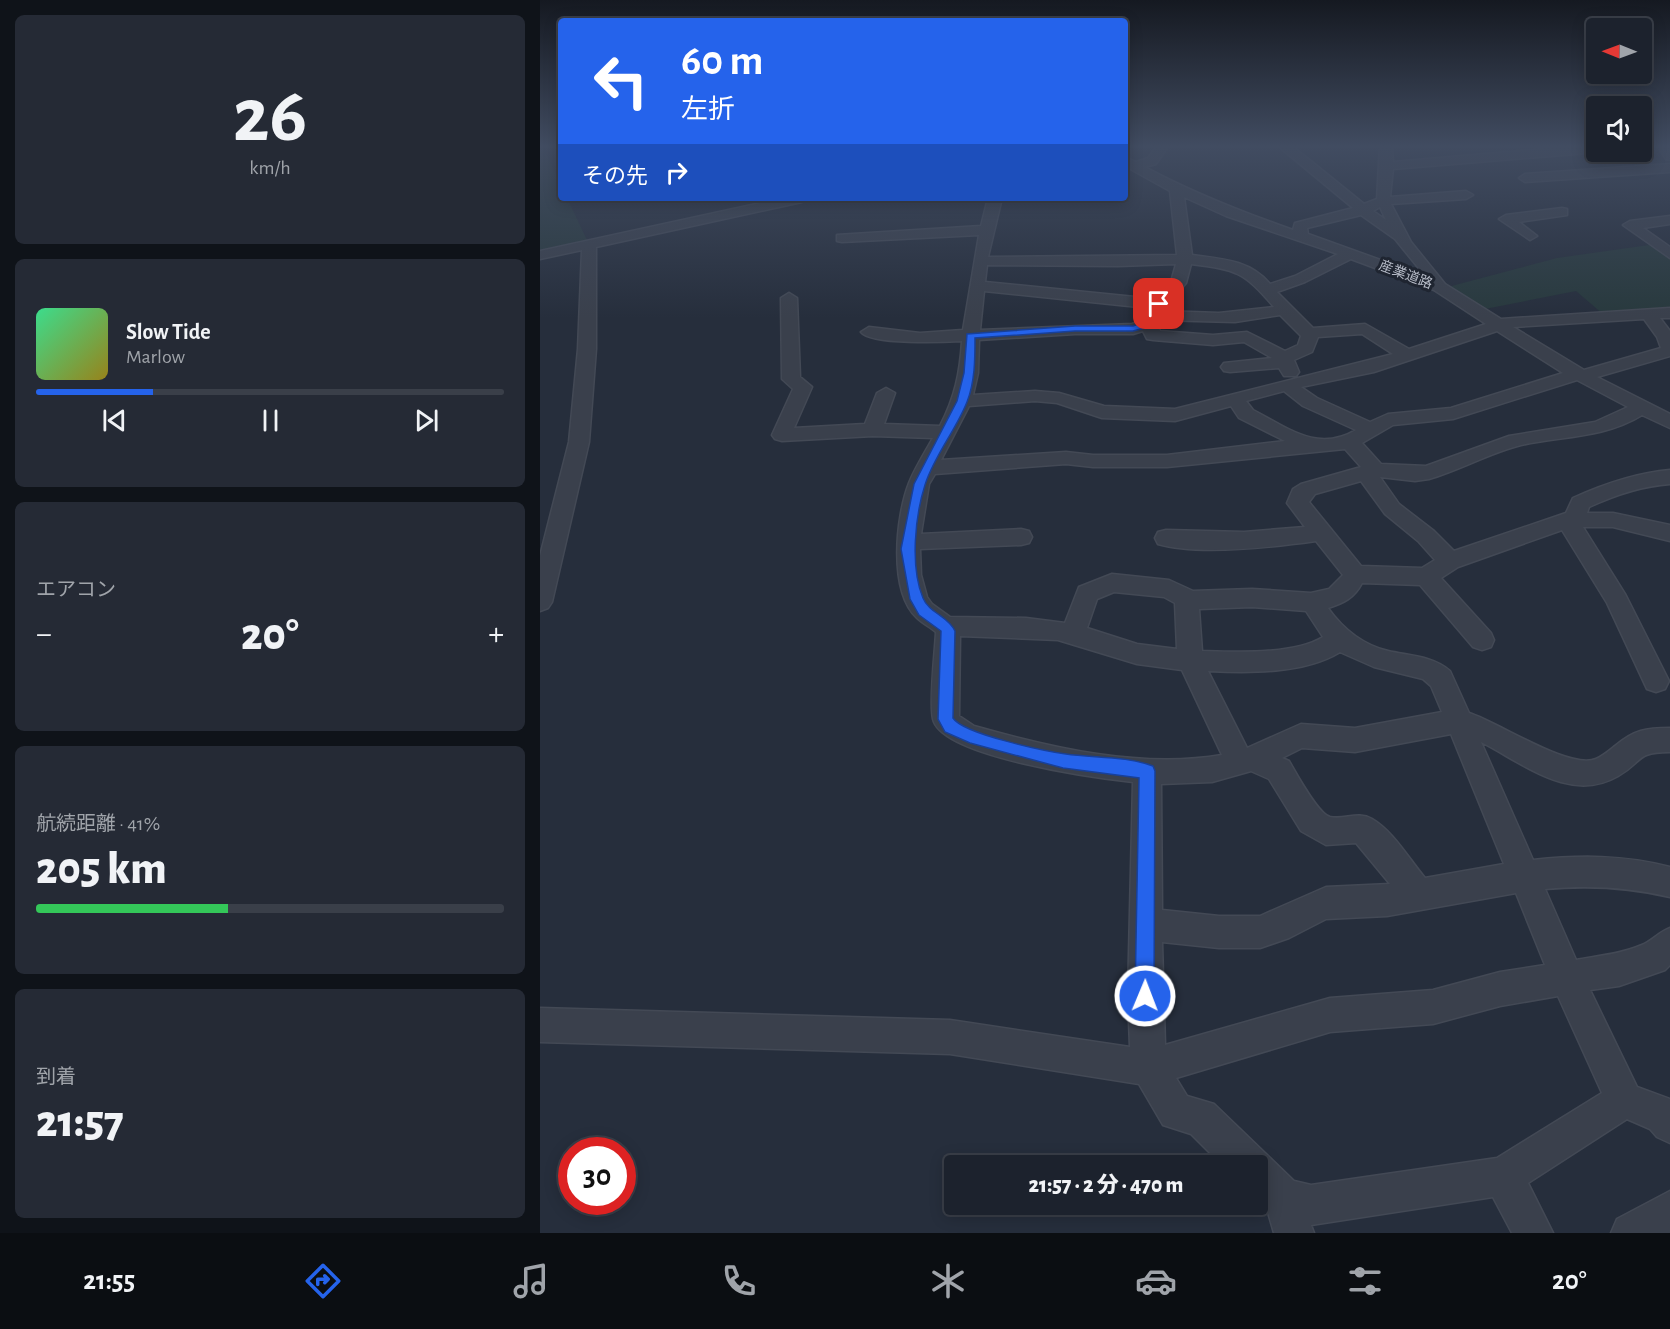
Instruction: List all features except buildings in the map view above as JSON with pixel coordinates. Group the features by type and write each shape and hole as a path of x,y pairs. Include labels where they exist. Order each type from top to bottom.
{"street":[{"path":"540,255 781,203"},
{"path":"994,203 980,261 969,373 962,401 920,484 909,542 910,575 916,599 924,611 946,626 1028,628 1073,634 1109,647 1148,656 1190,661 1262,660 1292,657 1321,650 1339,639"},
{"path":"869,332 920,338 1075,329 1133,329 1154,314 1178,282 1185,259 1178,203"},
{"name":"産業道路","path":"1207,203 1439,287 1581,375 1670,422"},
{"path":"1354,203 1400,236"},
{"path":"1301,237 1300,226 1363,210 1380,203"},
{"path":"1384,203 1400,236 1416,259 1434,277 1439,287"},
{"path":"1530,236 1506,219 1562,212 1551,203"},
{"path":"1670,230 1664,220 1629,224 1670,254"},
{"path":"843,238 988,230"},
{"path":"540,602 579,442 588,337 589,244"},
{"path":"1268,290 1300,279 1351,254"},
{"path":"980,261 1118,262 1185,259 1234,265 1257,278 1284,310 1308,333 1310,342 1306,348 1285,360 1230,367"},
{"path":"977,286 1154,314 1196,318 1284,310"},
{"path":"789,298 791,379 803,387 783,435 873,430 947,432"},
{"path":"962,401 1035,396 1059,398 1102,412 1175,415 1292,384 1368,368 1500,325 1670,313"},
{"path":"1154,314 1154,335 1160,337 1214,340 1247,337 1285,360 1292,384 1310,402 1369,429"},
{"path":"1236,400 1246,414 1307,445 1317,447 1350,442 1388,420 1437,415 1474,407 1536,385 1670,350 1665,336 1648,314"},
{"path":"1308,333 1365,329 1407,355"},
{"path":"873,430 886,393"},
{"path":"1355,574 1298,502 1300,494 1308,489 1370,471 1414,474 1429,472 1516,440 1584,430 1614,422 1641,407"},
{"path":"1350,442 1392,509 1426,536 1450,561"},
{"path":"928,467 960,467 1066,458 1093,461 1167,461 1307,445"},
{"path":"1656,681 1617,600 1570,525 1570,520 1580,504 1602,493 1638,482 1670,477"},
{"path":"1355,574 1426,577 1450,561 1570,520 1613,519 1670,532"},
{"path":"1166,538 1238,542 1272,540 1323,532"},
{"path":"909,542 1021,537"},
{"path":"1073,634 1087,593 1112,583 1169,590 1190,600 1252,598 1313,602 1344,592 1352,584 1355,574"},
{"path":"1426,577 1482,640"},
{"path":"1190,600 1187,602 1190,661 1246,761 1279,770 1311,821 1326,831 1361,829 1372,837 1418,894"},
{"path":"1313,602 1339,639 1353,650 1377,659 1426,668 1441,679 1523,877 1624,1100 1663,1115 1670,1124"},
{"path":"946,626 948,631 946,719 951,727 970,737 1063,761 1147,771 1212,769 1246,761 1301,736 1355,740 1420,728 1467,724 1497,736 1559,769 1576,773 1598,773 1619,762 1644,740 1670,740"},
{"path":"1147,771 1145,996 1149,1068 1176,1112 1201,1117 1240,1155"},
{"path":"1146,924 1261,932 1287,923 1307,909 1328,903 1393,900 1523,877 1620,872 1655,877 1670,882"},
{"path":"540,1025 950,1037 1149,1068 1330,1015 1433,1007 1500,989 1619,969 1653,957 1670,944"},
{"path":"1278,1201 1311,1205 1503,1176 1624,1100"},
{"path":"1503,1176 1533,1233"},
{"path":"1631,1233 1670,1211"}],"shaded area":[{"path":"540,203 569,203 588,242 540,250"},
{"path":"1656,244 1670,255 1670,312 1604,315 1576,291 1480,310 1444,288 1557,258"}],"route":[{"path":"1145,996 1147,771 1063,761 970,737 951,727 946,719 948,631 946,626 924,611 916,599 910,575 908,549 912,516 920,484 955,419 962,401 969,373 971,336 1043,333 1075,329 1133,329 1149,324 1159,304"}]}
